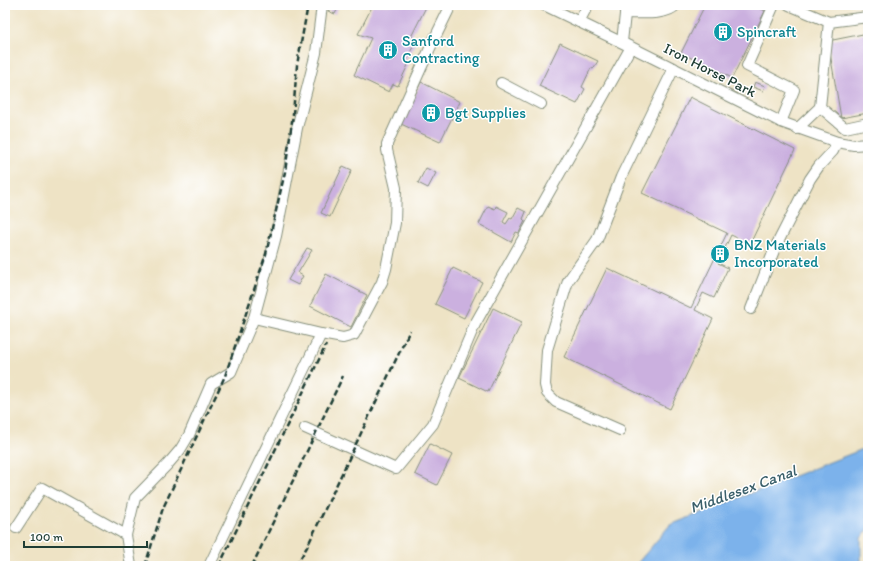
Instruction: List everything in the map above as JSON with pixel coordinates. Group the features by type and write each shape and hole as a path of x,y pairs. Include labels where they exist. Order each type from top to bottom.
{"street":[{"path":"131,566 126,535 135,498 180,450 212,384 231,372 254,318 276,236 297,128 316,53 322,5"},
{"path":"254,318 343,338 354,335 382,282 395,223 396,188 388,156 387,144 431,46 452,5"},
{"name":"Iron Horse Park","path":"544,5 560,9 579,22 627,44 781,122 837,142 854,145 868,144"},
{"path":"579,22 588,5"},
{"path":"305,428 396,469 433,424 475,324 627,44 625,9 665,12 676,5"},
{"path":"774,5 747,66 794,90 781,122"},
{"path":"789,5 829,22 868,17"},
{"path":"797,128 820,107 829,22"},
{"path":"620,430 556,402 547,393 545,385 547,350 568,281 597,240 621,177 674,68"},
{"path":"501,83 541,104"},
{"path":"820,107 845,128 868,123"},
{"path":"751,309 775,248 803,193 819,166 833,151 837,142"},
{"path":"209,566 321,334"},
{"path":"16,528 42,488 126,535"}],"water":[{"path":"868,447 868,530 861,538 861,563 864,566 635,566 670,525"}],"building":[{"name":"Sanford Contracting","path":"373,5 427,5 411,37 417,40 405,61 409,63 398,86 393,84 389,92 354,75 371,38 358,34"},
{"name":"Spincraft","path":"705,5 754,5 765,11 732,78 681,53"},
{"path":"331,6 338,8 335,14 328,11"},
{"name":"Spincraft","path":"868,33 868,113 841,118 828,41"},
{"path":"560,43 598,61 593,69 591,68 582,87 585,89 577,104 539,86"},
{"name":"Bgt Supplies","path":"421,82 460,102 440,142 401,124"},
{"path":"755,82 765,86 763,91 753,87"},
{"name":"BNZ Materials Incorporated","path":"690,97 795,150 750,244 731,235 718,263 728,268 714,298 703,293 695,310 713,319 670,409 564,357 607,268 691,308 727,233 642,193"},
{"path":"343,166 352,170 330,217 321,213"},
{"path":"426,168 436,173 428,188 418,183"},
{"path":"488,206 495,209 496,206 508,212 503,222 506,224 510,218 512,219 518,208 526,212 523,219 525,221 519,233 516,232 511,242 479,224"},
{"path":"307,248 312,250 298,273 303,276 298,285 288,280"},
{"path":"453,268 482,282 464,318 435,304"},
{"path":"326,274 367,295 351,327 310,306"},
{"path":"493,308 522,322 488,392 459,378"},
{"path":"430,444 452,455 437,485 415,474"}],"railway":[{"path":"145,566 163,508 225,376 266,254 285,172 293,114 297,65 308,5"},
{"path":"296,566 307,547 410,330"},
{"path":"219,566 326,345"},
{"path":"252,566 343,376"}],"place":[{"name":"Spincraft","path":"723,32"},
{"name":"Sanford Contracting","path":"388,50"},
{"name":"Bgt Supplies","path":"431,113"},
{"name":"BNZ Materials Incorporated","path":"720,254"}],"water label":[{"name":"Middlesex Canal","path":"743,489"}]}
